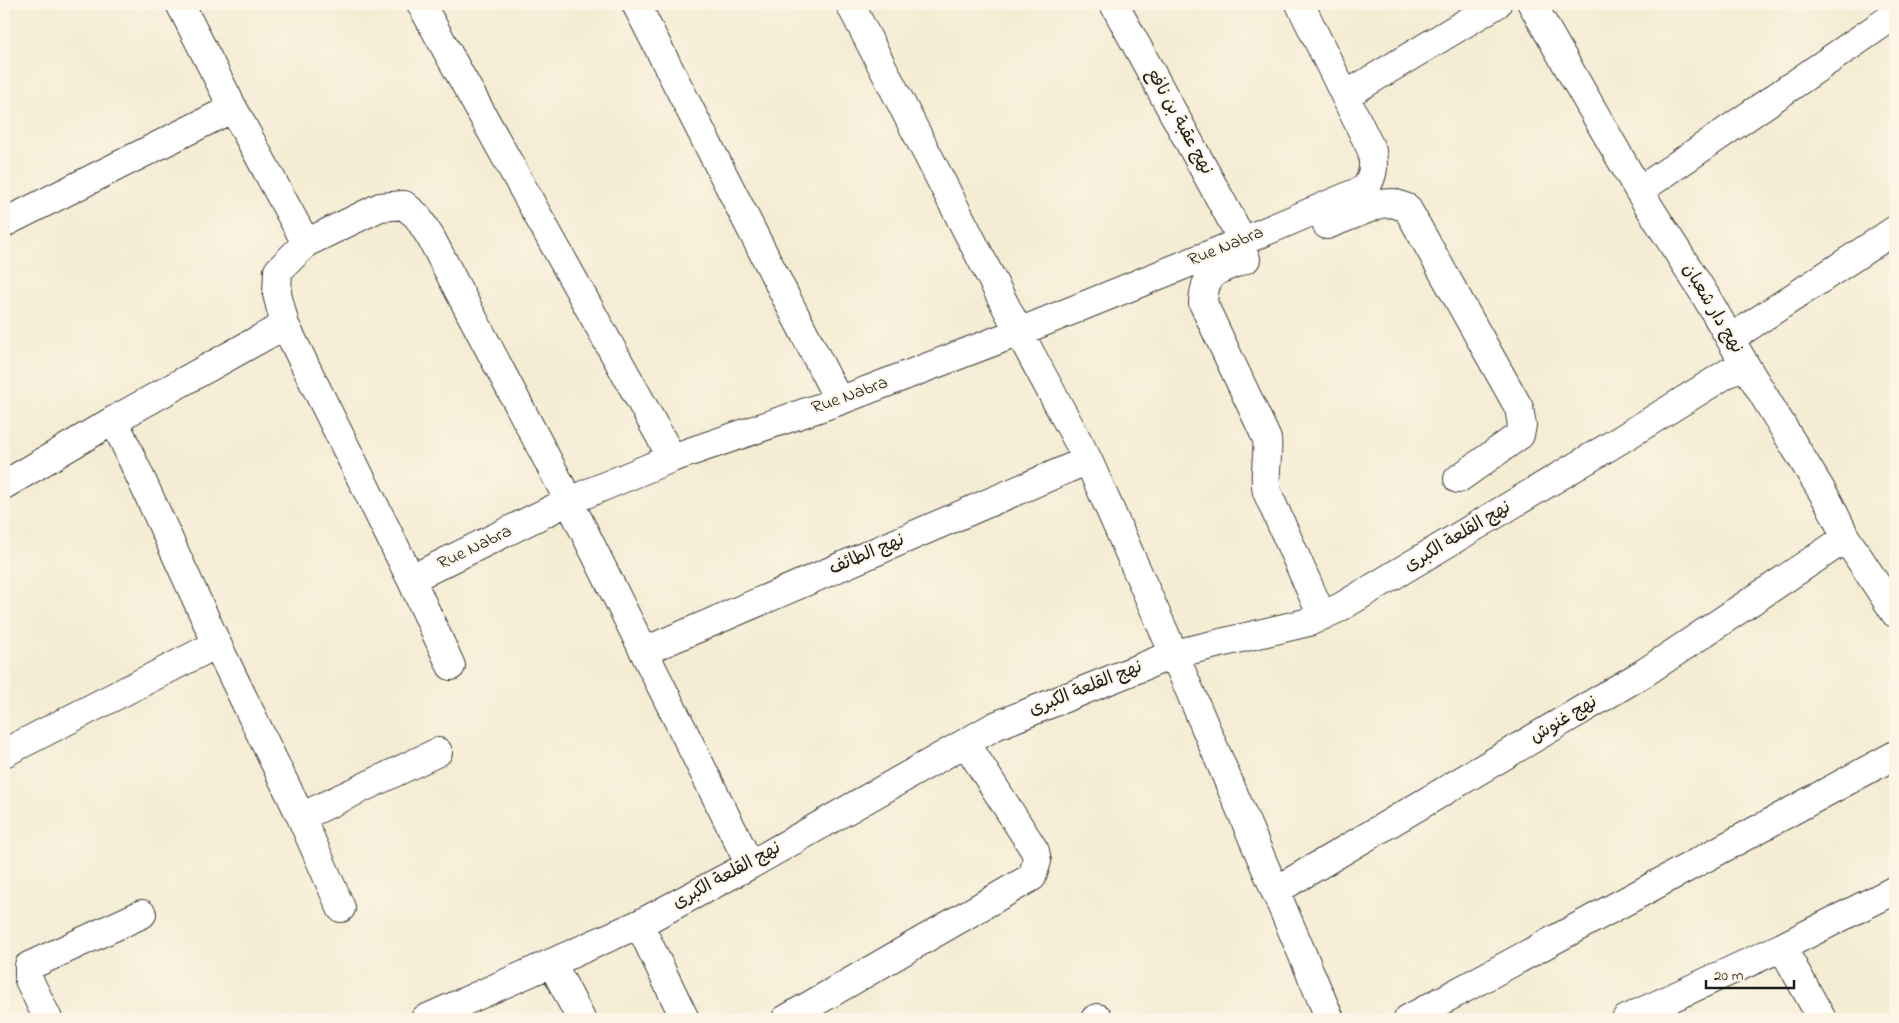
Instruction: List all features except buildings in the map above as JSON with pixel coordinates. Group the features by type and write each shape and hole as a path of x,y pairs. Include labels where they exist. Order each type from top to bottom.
{"street":[{"path":"180,4 233,108 306,243"},
{"path":"421,4 672,458"},
{"path":"636,4 839,401"},
{"path":"850,4 1019,332 1088,460 1174,654 1330,1019"},
{"name":"نهج عقبة بن نافع","path":"1114,4 1243,241"},
{"name":"Rue Nabra","path":"411,579 570,501 672,458 839,401 1019,332 1365,189 1372,178 1372,151 1300,4"},
{"path":"1346,95 1497,4"},
{"name":"نهج دار شعبان","path":"1532,4 1639,192 1705,295 1744,364 1828,503 1846,538 1895,613"},
{"path":"1639,192 1895,14"},
{"path":"4,223 233,108"},
{"path":"1322,616 1267,492 1265,482 1267,439 1202,303 1204,285 1214,272 1380,204 1393,203 1407,208 1519,408 1522,424 1520,435 1458,479"},
{"path":"451,666 411,579 284,325 278,294 278,271 306,243 380,207 404,205 417,216 431,238 570,501 750,865"},
{"path":"1730,339 1895,230"},
{"path":"4,485 114,420 284,325"},
{"name":"نهج القلعة الكبرى","path":"425,1019 639,924 750,865 995,726 1174,654 1308,622 1322,616 1363,595 1744,364"},
{"path":"114,420 217,644 301,817 341,908"},
{"name":"نهج الطائف","path":"645,651 1088,460"},
{"name":"نهج غنوش","path":"1275,891 1644,673 1846,538"},
{"path":"4,753 217,644"},
{"path":"786,1019 1032,877 1037,861 1035,850 966,743"},
{"path":"301,817 438,752"},
{"path":"1408,1019 1895,755"},
{"path":"1626,1019 1782,947 1895,890"},
{"path":"48,1019 29,980 29,966 142,914"},
{"path":"639,924 685,1019"},
{"path":"1782,947 1822,1019"},
{"path":"552,963 581,1019"}]}
